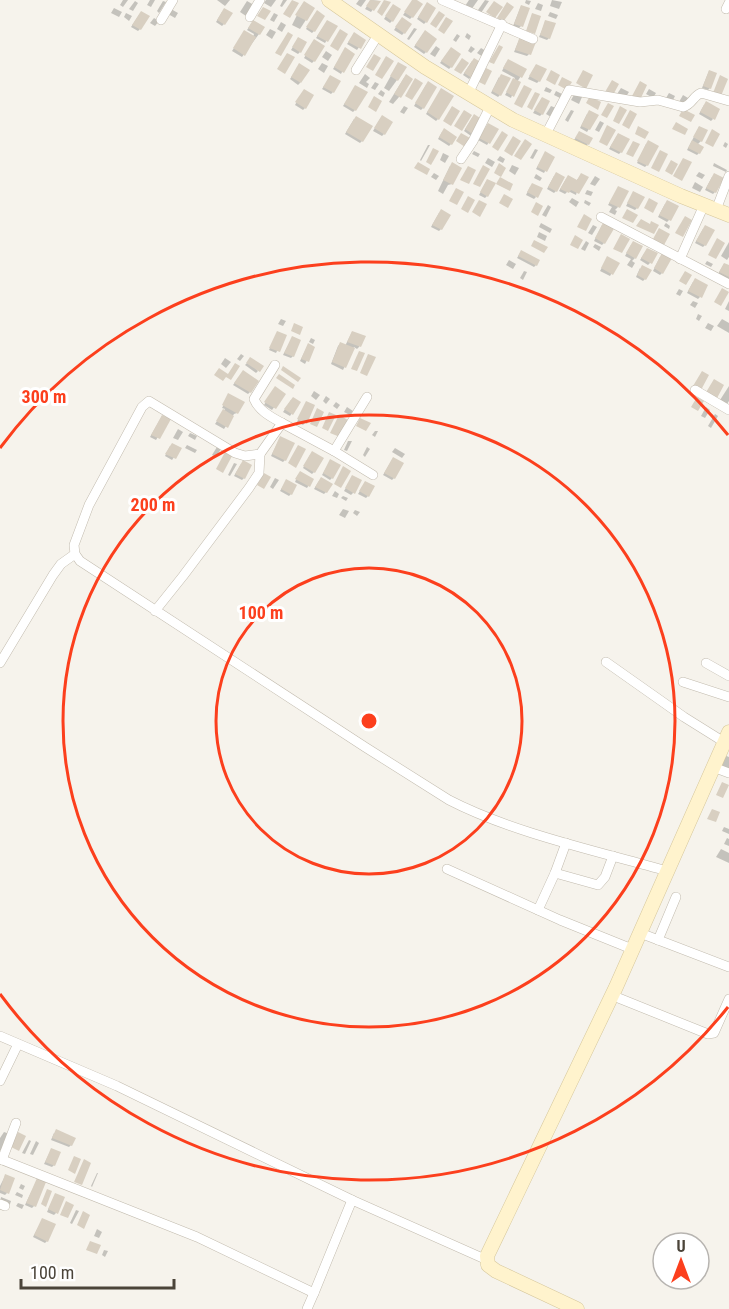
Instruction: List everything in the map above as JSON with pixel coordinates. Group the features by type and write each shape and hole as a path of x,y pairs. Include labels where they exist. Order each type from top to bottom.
{"street":[{"path":"161,20 173,0"},
{"path":"250,16 260,0"},
{"path":"329,0 378,35 490,107 545,136 716,210"},
{"path":"442,0 533,39"},
{"path":"468,94 502,24"},
{"path":"356,70 378,35"},
{"path":"545,136 569,90 640,102 658,100 683,107 691,103 694,96 701,93 729,101"},
{"path":"461,159 490,107"},
{"path":"680,259 716,210 729,177"},
{"path":"601,217 729,284"},
{"path":"275,364 254,399 257,406 282,423 373,475"},
{"path":"695,390 729,410"},
{"path":"334,451 367,397"},
{"path":"260,454 245,456 235,453 155,403 147,401 89,505 74,545 75,554 80,561 448,800 470,811 566,843 667,871"},
{"path":"155,610 249,488 259,473 260,454 282,423"},
{"path":"0,663 53,575 61,564 75,554"},
{"path":"577,1309 496,1272 488,1265 487,1260 504,1217 640,933 727,737 684,717 606,662"},
{"path":"706,663 729,676"},
{"path":"683,682 729,697"},
{"path":"712,767 729,774"},
{"path":"538,910 566,843"},
{"path":"555,873 598,885 605,877 613,856"},
{"path":"447,869 632,949"},
{"path":"658,940 676,897"},
{"path":"640,933 729,967"},
{"path":"611,995 708,1034 714,1033 729,999"},
{"path":"0,1036 117,1086 352,1200 487,1260"},
{"path":"0,1081 18,1044"},
{"path":"16,1123 1,1160 197,1237 314,1293"},
{"path":"307,1309 352,1200"}],"building":[{"path":"292,0 299,3 290,18 283,14"},
{"path":"370,0 381,1 374,11 366,6"},
{"path":"384,0 391,2 382,16 377,12"},
{"path":"412,0 423,4 413,18 404,12"},
{"path":"304,1 315,8 307,21 295,15"},
{"path":"494,1 503,7 495,18 486,12"},
{"path":"427,2 436,8 427,23 418,17"},
{"path":"507,2 514,7 503,22 497,18"},
{"path":"393,4 401,9 393,22 385,16"},
{"path":"521,5 530,8 523,27 514,24"},
{"path":"263,7 271,11 265,20 257,16"},
{"path":"224,8 233,13 225,25 217,20"},
{"path":"317,10 325,16 315,32 306,27"},
{"path":"141,11 150,16 141,30 132,25"},
{"path":"439,11 445,15 436,28 430,24"},
{"path":"532,13 541,16 535,34 526,31"},
{"path":"402,17 412,24 405,34 395,27"},
{"path":"446,17 453,21 444,34 438,30"},
{"path":"253,20 265,27 260,35 248,28"},
{"path":"327,20 338,26 328,42 317,36"},
{"path":"545,20 556,23 550,39 540,35"},
{"path":"340,29 348,34 338,51 330,46"},
{"path":"244,30 256,37 245,56 233,48"},
{"path":"425,30 437,39 427,53 415,45"},
{"path":"288,32 293,35 281,56 275,53"},
{"path":"354,32 366,40 361,49 348,42"},
{"path":"520,36 536,42 531,55 515,50"},
{"path":"298,37 307,42 301,53 292,47"},
{"path":"314,39 325,46 315,62 304,55"},
{"path":"499,45 503,47 494,64 489,62"},
{"path":"345,47 355,54 344,73 334,67"},
{"path":"451,47 461,54 452,68 441,61"},
{"path":"287,53 295,57 285,74 277,69"},
{"path":"374,54 381,58 373,71 366,67"},
{"path":"386,56 394,61 382,79 375,75"},
{"path":"462,58 469,63 461,74 454,70"},
{"path":"474,58 482,63 472,78 464,73"},
{"path":"508,59 527,69 522,78 503,68"},
{"path":"398,62 407,67 398,81 390,76"},
{"path":"299,63 310,70 301,83 291,77"},
{"path":"536,64 547,69 540,82 529,76"},
{"path":"486,68 492,71 485,85 479,82"},
{"path":"551,70 560,75 555,85 546,80"},
{"path":"583,70 593,75 586,89 576,83"},
{"path":"709,70 717,73 711,89 703,86"},
{"path":"406,74 413,79 401,98 394,94"},
{"path":"501,74 511,78 501,96 492,91"},
{"path":"330,75 341,81 334,93 323,87"},
{"path":"720,75 728,79 721,96 713,93"},
{"path":"562,77 572,82 567,90 558,85"},
{"path":"415,78 423,83 412,100 405,96"},
{"path":"513,78 521,82 514,97 506,92"},
{"path":"612,80 619,84 613,95 605,92"},
{"path":"428,81 437,87 424,109 415,103"},
{"path":"640,81 647,85 640,100 632,96"},
{"path":"355,85 368,92 356,111 344,104"},
{"path":"524,85 532,89 522,108 514,104"},
{"path":"441,88 454,96 439,120 427,112"},
{"path":"304,89 314,95 306,109 295,102"},
{"path":"535,92 540,94 532,110 527,107"},
{"path":"374,96 382,101 376,112 368,107"},
{"path":"590,96 601,102 598,110 586,103"},
{"path":"542,97 550,101 543,115 534,110"},
{"path":"706,101 720,109 715,120 700,112"},
{"path":"608,103 614,106 607,118 601,115"},
{"path":"452,106 460,111 451,126 443,121"},
{"path":"620,106 627,110 619,124 613,121"},
{"path":"683,109 695,115 691,122 679,116"},
{"path":"464,110 472,115 462,131 454,126"},
{"path":"589,110 599,115 590,130 581,126"},
{"path":"630,110 637,114 629,129 622,125"},
{"path":"474,114 483,120 474,135 465,129"},
{"path":"382,115 393,122 385,135 374,128"},
{"path":"356,116 373,126 363,142 346,132"},
{"path":"676,122 688,129 685,135 672,129"},
{"path":"488,123 499,129 490,144 479,138"},
{"path":"607,125 616,130 607,146 599,142"},
{"path":"638,126 649,132 645,139 635,134"},
{"path":"699,126 708,130 702,142 693,137"},
{"path":"444,128 457,137 452,145 439,137"},
{"path":"712,129 720,134 713,147 705,143"},
{"path":"502,131 508,135 498,151 492,147"},
{"path":"579,131 593,138 589,145 575,138"},
{"path":"461,133 470,138 465,147 456,141"},
{"path":"618,133 630,139 622,153 610,147"},
{"path":"513,136 521,141 512,156 504,151"},
{"path":"525,139 532,144 521,160 514,156"},
{"path":"648,140 659,146 648,166 637,161"},
{"path":"692,140 704,147 700,154 688,148"},
{"path":"633,141 640,144 633,157 626,154"},
{"path":"433,148 439,151 431,165 426,162"},
{"path":"660,150 668,154 659,172 651,168"},
{"path":"545,151 555,157 547,172 537,167"},
{"path":"683,158 692,162 682,181 673,176"},
{"path":"671,160 678,164 672,175 665,171"},
{"path":"418,162 430,169 427,175 414,168"},
{"path":"452,162 462,168 453,185 443,180"},
{"path":"499,163 506,168 501,177 494,173"},
{"path":"483,165 490,169 480,187 473,184"},
{"path":"468,166 476,170 469,184 460,180"},
{"path":"556,172 565,177 557,192 548,187"},
{"path":"581,173 589,177 579,194 571,190 569,193 560,189 568,175 577,180"},
{"path":"714,173 724,178 716,193 706,188"},
{"path":"500,177 513,184 510,191 496,184"},
{"path":"487,179 496,183 488,197 480,192"},
{"path":"532,183 543,188 538,198 527,192"},
{"path":"618,186 629,191 620,208 609,203"},
{"path":"456,188 464,192 457,205 449,201"},
{"path":"633,191 645,197 638,209 627,203"},
{"path":"504,194 513,199 508,208 499,203"},
{"path":"468,196 475,200 468,213 461,209"},
{"path":"649,198 658,203 653,213 644,208"},
{"path":"479,200 487,204 480,217 472,212"},
{"path":"667,200 679,206 671,221 659,215"},
{"path":"536,202 543,206 538,216 531,212"},
{"path":"441,209 451,215 442,230 432,225"},
{"path":"627,209 638,215 633,223 622,218"},
{"path":"584,214 592,219 586,231 577,227"},
{"path":"685,216 692,220 683,237 675,233"},
{"path":"641,219 650,224 651,221 659,225 654,234 636,226"},
{"path":"604,221 615,227 605,244 595,238"},
{"path":"705,225 715,230 706,246 696,241"},
{"path":"659,228 670,234 664,245 653,239"},
{"path":"621,234 630,239 622,253 613,249"},
{"path":"575,235 583,240 578,249 570,245"},
{"path":"717,238 725,243 716,259 708,255"},
{"path":"534,240 548,247 544,253 531,246"},
{"path":"633,241 643,246 636,259 626,253"},
{"path":"647,248 658,253 652,264 641,258"},
{"path":"521,250 540,260 537,266 518,256"},
{"path":"662,253 672,258 663,274 654,268"},
{"path":"607,256 620,263 613,275 601,268"},
{"path":"724,263 729,265 729,277 719,272"},
{"path":"642,265 652,270 646,280 637,275"},
{"path":"685,271 692,275 686,285 679,281"},
{"path":"695,278 708,285 702,298 688,291"},
{"path":"722,288 729,292 721,306 714,302"},
{"path":"294,323 303,327 300,335 291,331"},
{"path":"277,331 287,335 280,352 269,348"},
{"path":"352,331 366,336 361,347 347,342"},
{"path":"292,336 301,340 294,357 284,353"},
{"path":"340,342 355,348 346,368 332,362"},
{"path":"308,343 315,347 309,362 301,359"},
{"path":"359,351 365,353 357,371 351,369"},
{"path":"368,354 376,357 367,376 360,373"},
{"path":"250,357 264,366 260,372 246,363"},
{"path":"235,363 240,366 231,380 226,377 223,381 214,375 219,368 228,374"},
{"path":"283,366 301,378 298,382 281,370"},
{"path":"243,370 259,381 251,393 234,383"},
{"path":"702,371 709,375 701,390 693,386"},
{"path":"279,374 295,385 293,389 276,378"},
{"path":"714,379 724,385 716,400 705,394"},
{"path":"275,386 286,394 276,409 264,402"},
{"path":"228,393 245,402 238,414 222,405"},
{"path":"293,397 301,402 293,415 284,409"},
{"path":"697,397 704,401 698,411 691,407"},
{"path":"306,401 315,405 307,424 297,419"},
{"path":"317,408 324,412 317,427 310,424"},
{"path":"223,409 234,416 228,428 216,421"},
{"path":"329,412 336,415 328,431 322,428"},
{"path":"162,415 171,419 160,439 151,435"},
{"path":"339,415 348,420 340,437 330,433"},
{"path":"360,418 371,423 366,431 356,426"},
{"path":"280,436 295,443 286,461 272,454"},
{"path":"172,443 182,448 176,459 165,454"},
{"path":"298,445 306,449 296,468 288,463"},
{"path":"312,451 324,458 315,473 303,466"},
{"path":"225,452 232,456 223,473 216,469"},
{"path":"393,457 404,463 395,479 384,473"},
{"path":"330,459 341,465 333,479 323,473"},
{"path":"243,460 252,465 245,479 235,474"},
{"path":"343,466 351,471 341,488 334,484"},
{"path":"300,471 314,479 310,487 295,479"},
{"path":"264,473 271,477 264,489 257,485"},
{"path":"352,475 362,480 355,494 345,488"},
{"path":"321,477 333,484 327,493 315,487"},
{"path":"286,479 297,485 292,495 281,489"},
{"path":"365,481 375,486 369,497 359,491"},
{"path":"722,782 729,785 723,798 716,795"},
{"path":"712,809 720,812 716,822 707,819"},
{"path":"56,1129 76,1138 72,1146 52,1138"},
{"path":"18,1132 26,1136 19,1151 11,1147"},
{"path":"51,1148 61,1152 55,1166 45,1162"},
{"path":"74,1156 81,1159 75,1174 68,1170"},
{"path":"84,1159 91,1163 82,1185 74,1182"},
{"path":"5,1174 15,1178 9,1194 0,1190"},
{"path":"37,1178 46,1182 36,1207 26,1203"},
{"path":"47,1189 52,1191 46,1207 41,1204"},
{"path":"55,1193 65,1197 58,1214 48,1209"},
{"path":"66,1201 74,1205 68,1218 60,1215"},
{"path":"83,1211 90,1215 84,1229 77,1225"},
{"path":"42,1218 56,1224 48,1242 34,1235"},
{"path":"90,1241 101,1245 97,1254 86,1250"}]}
